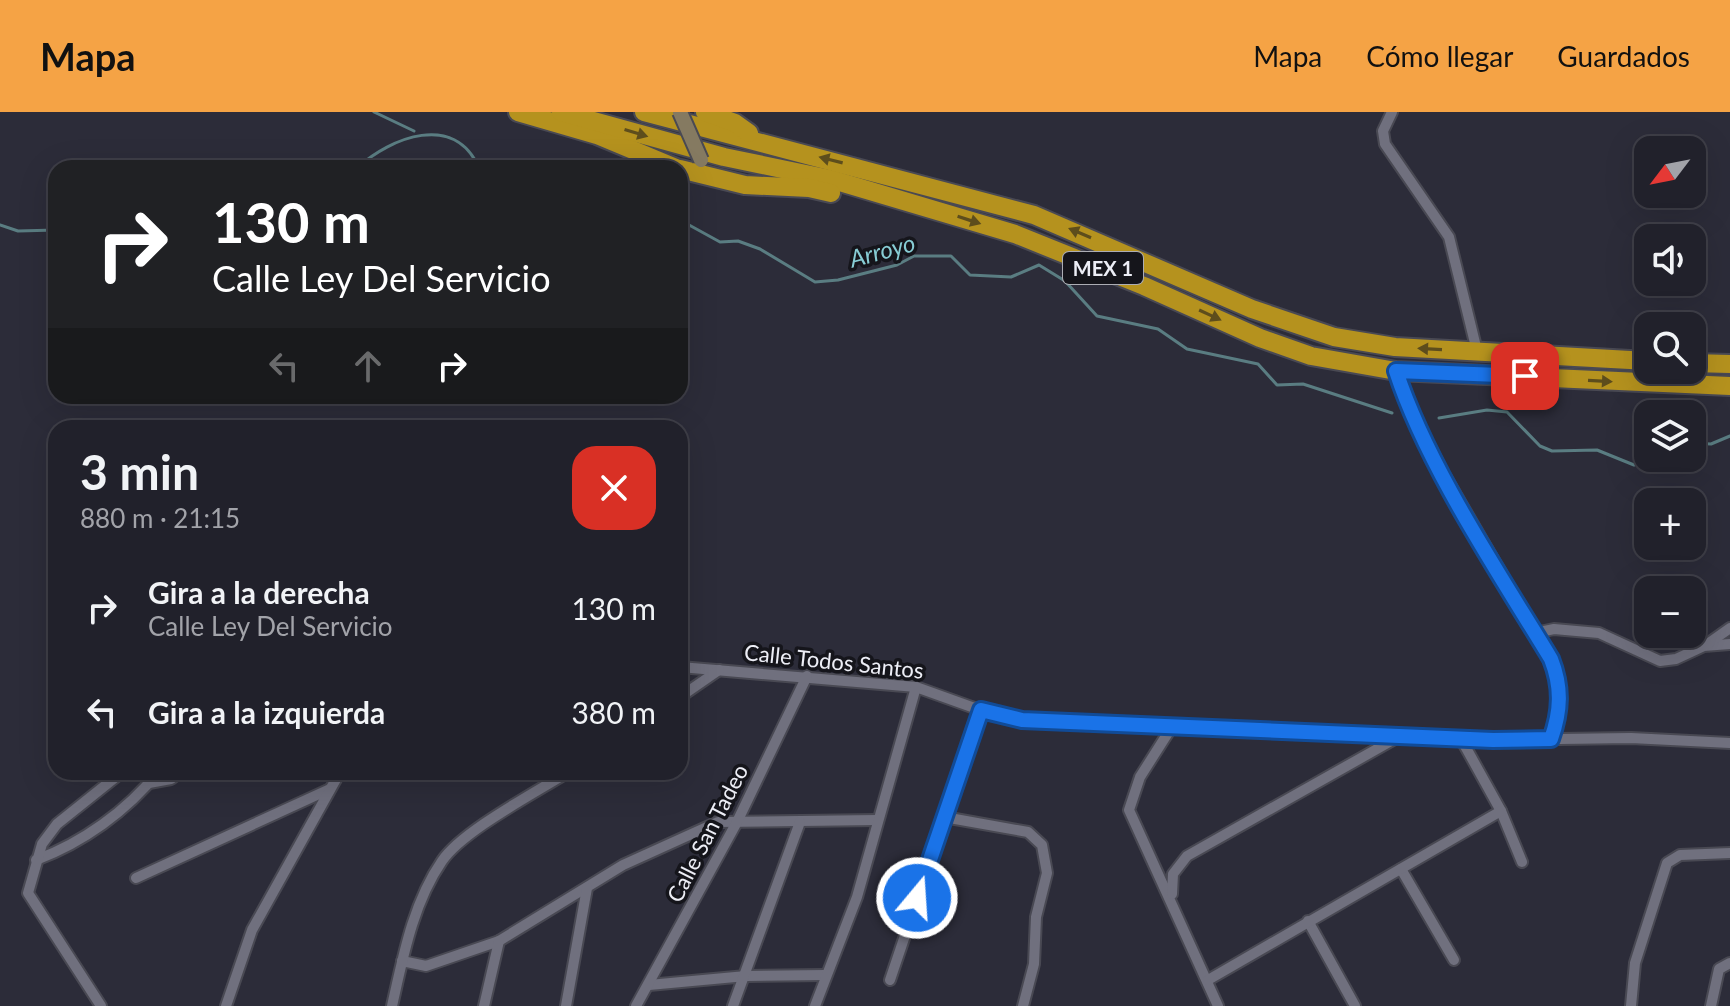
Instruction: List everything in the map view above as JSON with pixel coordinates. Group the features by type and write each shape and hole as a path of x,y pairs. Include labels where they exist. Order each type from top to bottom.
{"highway":[{"path":"518,112 597,135 657,160"},
{"name":"MEX 1","path":"561,112 709,153 830,179 928,206 1069,254 1273,343 1323,359 1396,371 1730,386"},
{"name":"MEX 1","path":"644,112 1034,215 1296,326 1366,343 1634,360"},
{"path":"705,112 742,127 757,140"},
{"path":"688,171 745,185 809,188 886,206 928,206"},
{"path":"1706,363 1730,364"}],"street":[{"path":"680,112 701,160"},
{"path":"1392,112 1383,131 1385,144 1449,237 1477,351"},
{"path":"1396,371 1410,408 1444,474 1551,659 1560,686 1557,721 1551,739"},
{"path":"1706,645 1730,628"},
{"path":"1535,633 1554,629 1599,633 1660,661 1676,659 1700,648"},
{"path":"1706,646 1730,644"},
{"name":"Calle Todos Santos","path":"688,668 916,687 981,710 1022,720 1460,737 1631,738 1730,743"},
{"path":"688,691 719,670"},
{"name":"Calle San Tadeo","path":"636,1006 737,822 807,676"},
{"path":"815,1006 857,897 916,687"},
{"path":"890,980 981,710"},
{"path":"1173,725 1140,777 1129,810 1218,1006"},
{"path":"1171,899 1173,874 1187,856 1402,735"},
{"path":"1460,737 1501,811 1522,862"},
{"path":"101,1006 28,893 36,860 57,824 112,780"},
{"path":"36,860 81,839 151,780"},
{"path":"149,783 166,780"},
{"path":"226,1006 252,930 335,780"},
{"path":"392,1006 402,961 421,903 442,860 460,842 556,780"},
{"path":"136,878 330,789"},
{"path":"1208,980 1501,811"},
{"path":"944,817 1028,832 1042,845 1047,859 1036,917 1034,964 1023,1006"},
{"path":"402,961 426,966 499,941 623,865 718,822 877,820"},
{"path":"733,1006 800,822"},
{"path":"1631,1006 1635,963 1667,863 1680,855 1730,853"},
{"path":"1401,869 1454,960"},
{"path":"566,1006 587,888"},
{"path":"1308,921 1355,1006"},
{"path":"484,1006 499,941"},
{"path":"1711,1006 1719,969 1730,963"},
{"path":"649,985 746,976 825,975"}],"waterway":[{"path":"374,112 414,131"},
{"name":"Arroyo","path":"367,160 387,147 422,135 439,135 455,140 474,160"},
{"name":"Arroyo","path":"688,224 720,242 738,241 760,249 815,282 838,280 897,265 914,256 951,256 970,275 1011,277 1039,265 1065,281 1097,316 1158,329 1187,349 1258,364 1277,385 1303,384 1392,413"},
{"name":"Arroyo","path":"0,225 18,231 48,230"},
{"name":"Arroyo","path":"1439,418 1487,410 1507,412 1540,446 1552,451 1597,450 1634,465"},
{"name":"Arroyo","path":"1706,444 1730,436"}],"route":[{"path":"917,898 981,710 1022,720 1269,728 1493,740 1551,739 1557,721 1560,686 1551,659 1479,539 1410,408 1396,371 1525,376"}]}
